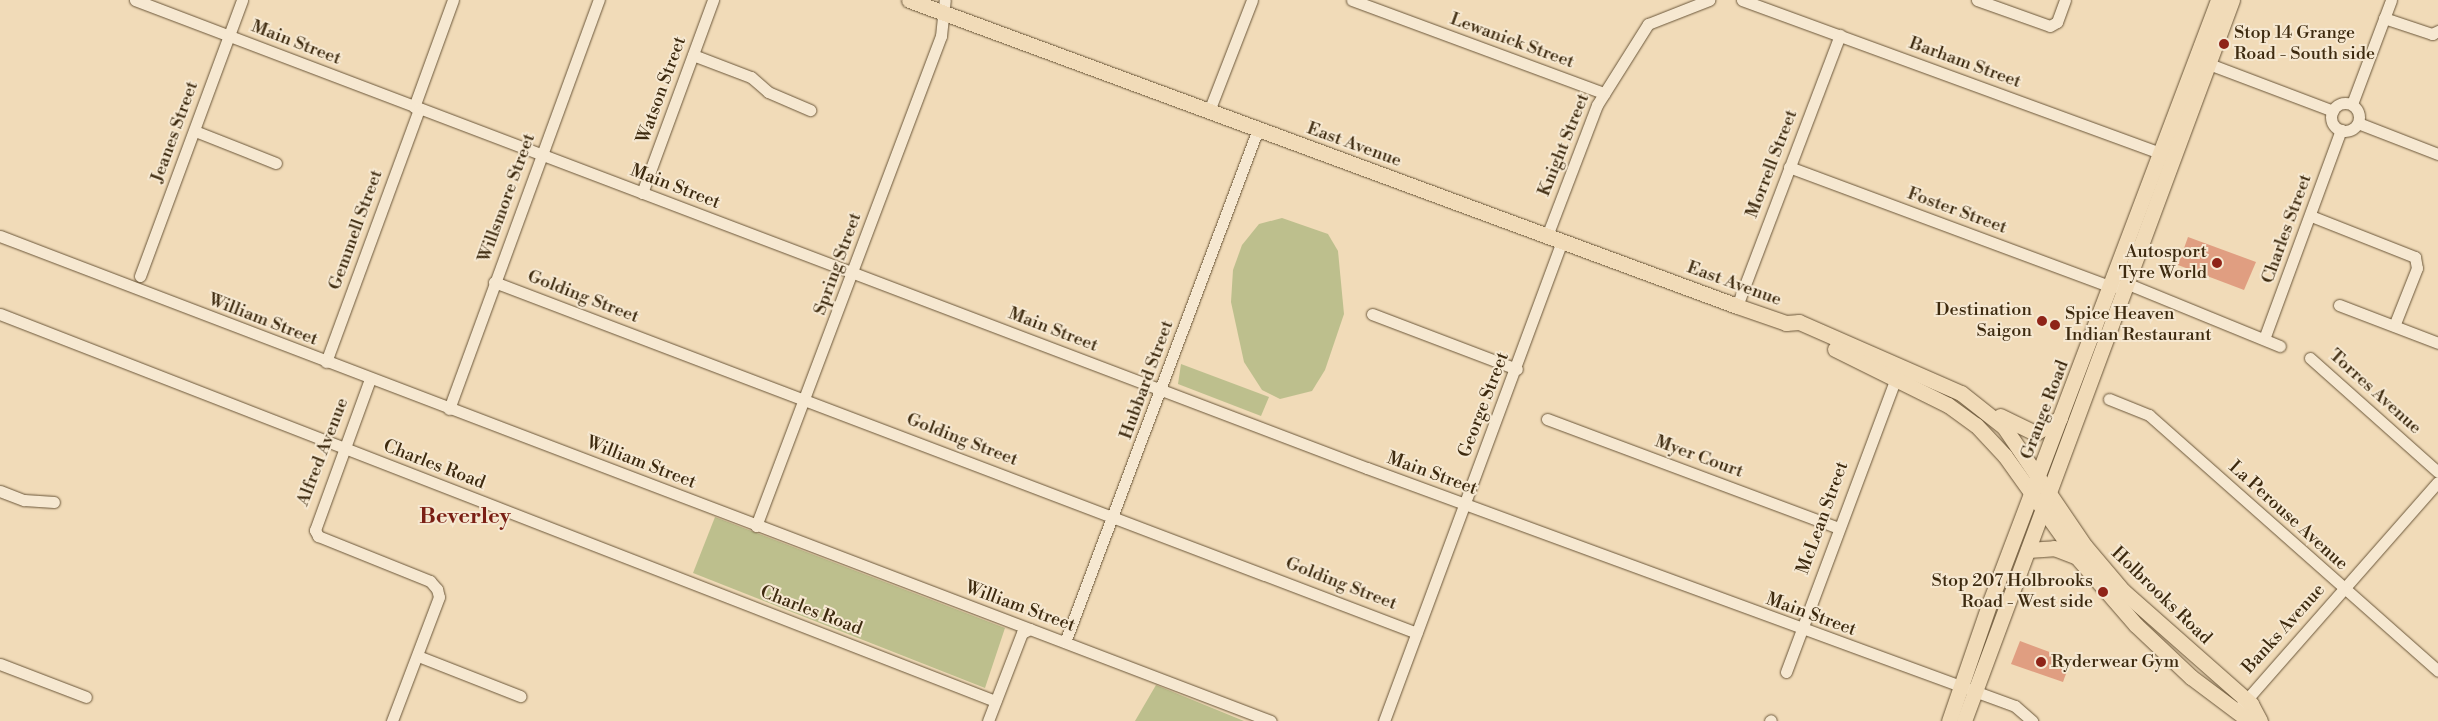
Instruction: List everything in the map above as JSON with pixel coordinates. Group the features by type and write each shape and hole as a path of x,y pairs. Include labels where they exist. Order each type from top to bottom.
{"main road":[{"name":"East Avenue","path":"909,0 943,6 1208,111 1786,323 1796,332 1896,378 1976,425 2036,484"},
{"name":"Grange Road","path":"1950,721 1968,689 2028,550 2128,284 2168,156 2202,61 2218,0"},
{"name":"Grange Road","path":"2202,61 2232,0"},
{"name":"Grange Road","path":"1964,721 1968,689 2036,484 2112,287 2168,156"},
{"name":"East Avenue","path":"1786,323 1799,322 1880,355 1983,407 2004,427 2047,500"},
{"path":"1983,407 2031,432 2044,432 2061,417"},
{"name":"Holbrooks Road","path":"2047,500 2076,557 2170,658 2237,711 2259,720"},
{"name":"Holbrooks Road","path":"2047,500 2123,591 2246,698 2259,720"},
{"path":"2028,550 2054,548 2076,557"}],"street":[{"name":"Main Street","path":"135,0 542,156 1465,504 1801,630 2015,706 2032,721"},
{"name":"Jeanes Street","path":"140,276 242,0"},
{"name":"Gemmell Street","path":"326,362 417,108 453,0"},
{"name":"Willsmore Street","path":"449,409 599,0"},
{"name":"Watson Street","path":"642,193 713,0"},
{"path":"1208,111 1252,0"},
{"name":"Lewanick Street","path":"1352,0 1604,93"},
{"name":"Knight Street","path":"1547,236 1604,93 1648,24 1709,0"},
{"name":"Barham Street","path":"1742,0 2168,156"},
{"path":"1977,0 2050,26 2057,22 2066,0"},
{"path":"2352,104 2391,0"},
{"name":"Spring Street","path":"756,526 941,36 943,6"},
{"path":"2384,18 2432,34 2438,31"},
{"name":"Morrell Street","path":"1737,306 1840,35"},
{"path":"694,55 751,77 768,92 810,110"},
{"path":"2202,61 2333,111"},
{"path":"2340,104 2352,104 2359,112 2358,123 2352,130 2341,130 2332,123 2333,111 2340,104"},
{"path":"2358,123 2438,154"},
{"name":"Hubbard Street","path":"1065,642 1115,516 1258,129"},
{"name":"Charles Street","path":"2264,339 2311,216 2341,130"},
{"path":"195,131 276,163"},
{"name":"Foster Street","path":"1790,167 2112,287"},
{"path":"2311,216 2415,257 2417,268 2394,326"},
{"name":"William Street","path":"0,236 370,379 1271,721"},
{"name":"George Street","path":"1384,721 1517,369 1562,241"},
{"name":"Golding Street","path":"494,282 1115,516 1417,633"},
{"path":"2112,287 2128,284 2280,346"},
{"path":"2339,305 2438,343"},
{"name":"Charles Road","path":"0,314 995,701"},
{"path":"1372,314 1517,369"},
{"name":"Torres Avenue","path":"2310,358 2438,472"},
{"name":"McLean Street","path":"1786,672 1838,528 1896,378"},
{"name":"Alfred Avenue","path":"370,379 315,530 318,536 430,581 437,589 439,597 392,721"},
{"name":"La Perouse Avenue","path":"2109,400 2149,416 2438,671"},
{"name":"Myer Court","path":"1547,420 1838,528"},
{"name":"Banks Avenue","path":"2237,711 2246,698 2438,482"},
{"path":"0,491 24,500 54,502"},
{"path":"988,721 1022,633 1030,629"},
{"path":"418,656 520,696"},
{"path":"0,664 86,697"}],"green space":[{"path":"1282,218 1328,234 1338,251 1344,314 1325,370 1312,391 1280,399 1262,390 1244,362 1231,302 1233,270 1242,245 1259,224"},
{"path":"1181,364 1269,397 1261,416 1178,384"},
{"path":"715,517 1005,628 985,688 693,573"},
{"path":"1156,685 1244,721 1135,721"}],"building":[{"name":"Autosport Tyre World","path":"2188,237 2256,262 2244,290 2178,265"},
{"name":"Ryderwear Gym","path":"2020,641 2071,660 2063,682 2011,664"}],"place":[{"name":"Stop 14 Grange Road - South side","path":"2224,44"},
{"name":"Autosport Tyre World","path":"2217,263"},
{"name":"Destination Saigon","path":"2042,321"},
{"name":"Spice Heaven Indian Restaurant","path":"2055,325"},
{"name":"Stop 207 Holbrooks Road - West side","path":"2103,592"},
{"name":"Ryderwear Gym","path":"2041,662"}],"district":[{"name":"Beverley","path":"465,517"}]}
